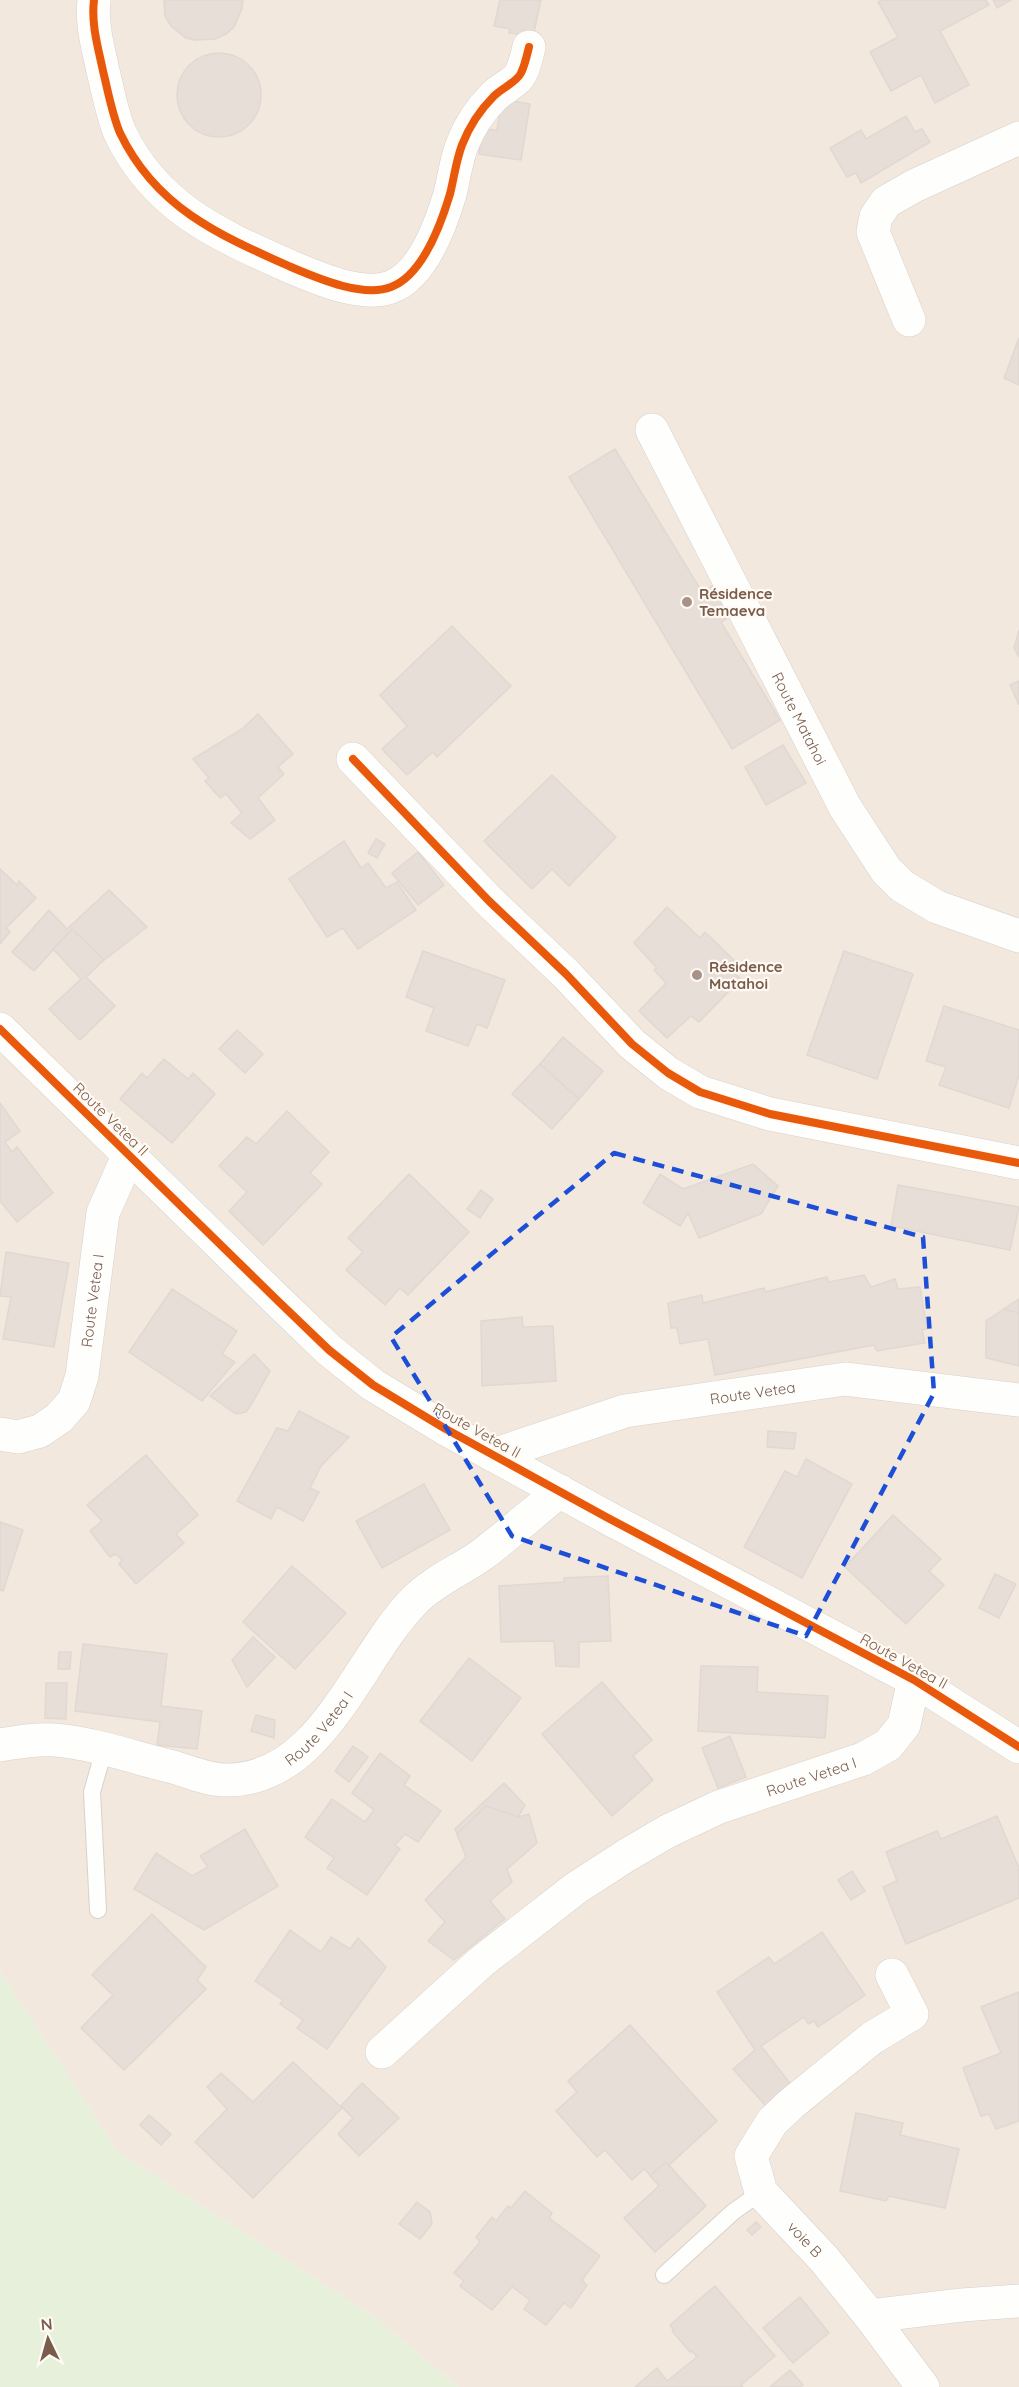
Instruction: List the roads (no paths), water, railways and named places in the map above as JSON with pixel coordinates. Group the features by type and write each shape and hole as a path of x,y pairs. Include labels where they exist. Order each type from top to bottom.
{"street":[{"path":"93,9 107,87 120,132 141,168 167,198 207,227 263,254 320,280 359,290 390,288 404,280 416,269 432,240 449,195 461,147 473,122 494,96 521,74 529,47"},
{"path":"909,320 873,232 876,217 886,202 914,186 1019,138"},
{"name":"Route Matahoi","path":"652,430 845,807 886,870 902,886 937,907 1019,936"},
{"path":"353,759 489,901 566,974 632,1044 668,1073 700,1092 770,1114 1019,1163"},
{"name":"Route Vetea II","path":"0,1029 277,1300 338,1357 373,1385 493,1455 914,1680 1019,1747"},
{"name":"Route Vetea I","path":"0,1434 18,1437 40,1431 58,1418 74,1401 82,1376 103,1214 129,1154"},
{"name":"Route Vetea","path":"493,1455 625,1412 845,1379 1019,1400"},
{"name":"Route Vetea I","path":"0,1745 54,1740 226,1780 253,1776 275,1767 298,1753 320,1732 388,1631 416,1599 446,1576 481,1555 560,1491"},
{"name":"Route Vetea I","path":"382,2052 481,1962 576,1888 627,1855 668,1831 719,1808 852,1763 888,1745 904,1725 914,1680"},
{"name":"voie B","path":"892,1975 912,2014 872,2038 791,2104 772,2122 751,2156 761,2192 824,2259 923,2387"},
{"path":"870,2316 1019,2301"}],"lane":[{"path":"98,1910 92,1792 104,1750"},
{"path":"664,2276 733,2212 761,2192"}],"place":[{"name":"Résidence Temaeva","path":"687,602"},
{"name":"Résidence Matahoi","path":"697,975"}]}
